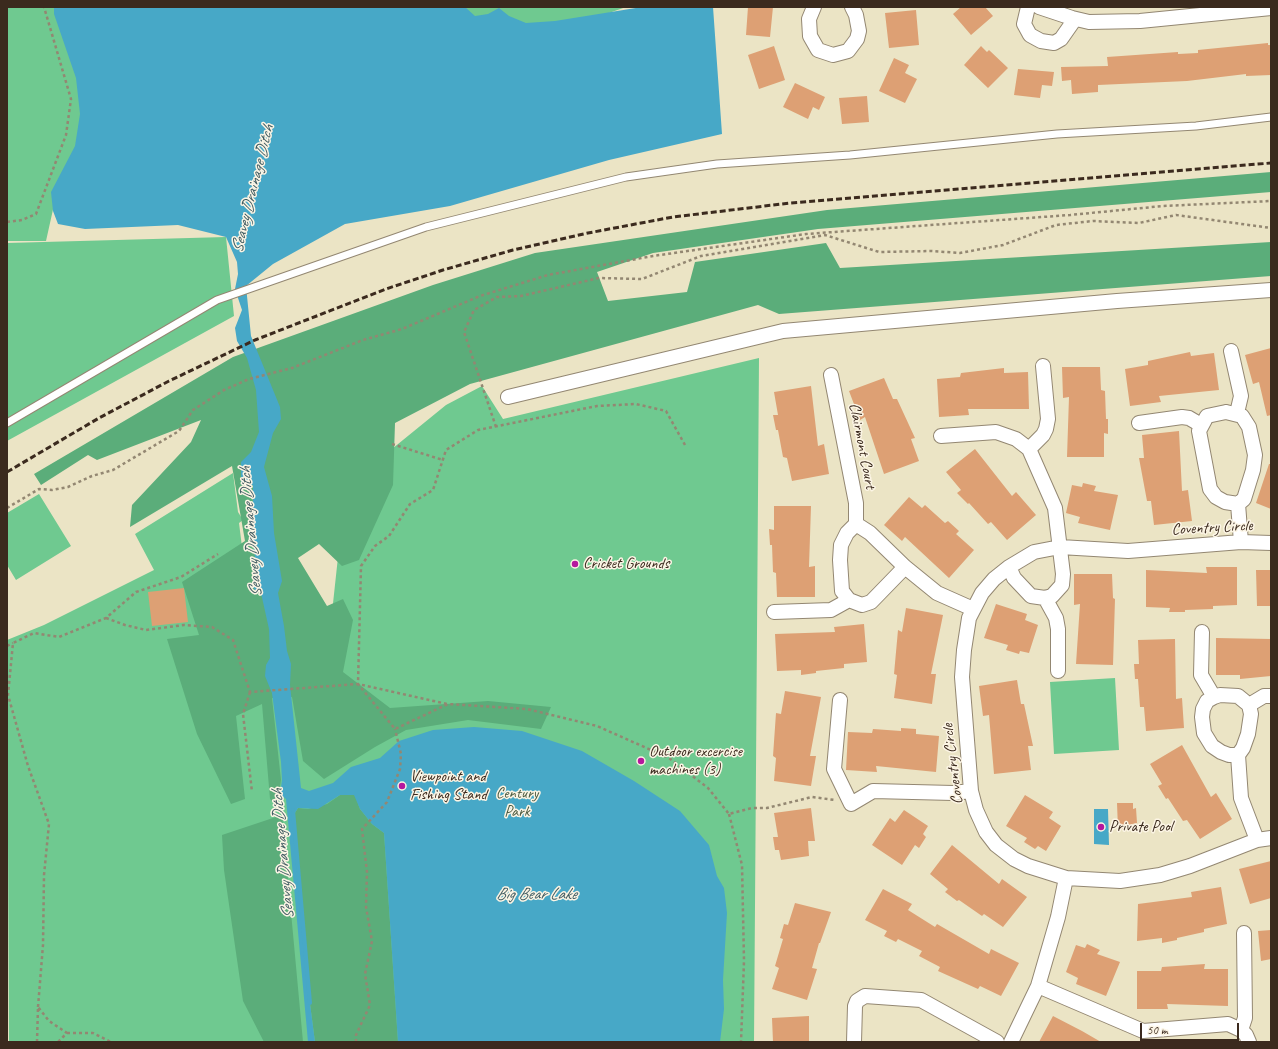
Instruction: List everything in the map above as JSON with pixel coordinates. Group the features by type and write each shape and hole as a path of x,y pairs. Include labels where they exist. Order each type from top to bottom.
{"street":[{"path":"814,7 809,19 810,36 818,50 833,55 848,51 857,39 859,32 856,15 852,7"},
{"path":"1028,7 1024,24 1030,35 1041,41 1054,43 1061,39 1075,19"},
{"path":"1039,7 1089,22 1140,22 1265,8"},
{"path":"508,397 783,330 1117,301 1271,290"},
{"path":"1231,351 1241,396 1236,413"},
{"path":"1029,449 1043,435 1048,419 1043,366"},
{"name":"Clairmont Court","path":"831,374 856,503 856,524"},
{"path":"1226,412 1236,413 1242,416 1249,427 1254,455 1253,470 1244,499 1238,504 1225,502 1216,497 1210,489 1199,431 1207,416 1226,412"},
{"path":"1140,423 1182,417 1189,418 1201,425"},
{"path":"941,436 996,432 1016,439 1029,449 1055,508 1063,574 1062,585 1052,596 1045,598 1031,596 1014,578 1009,567"},
{"path":"1238,504 1241,542"},
{"path":"905,567 871,602 862,604 849,600 842,591 840,560 841,545 847,533 856,524 870,533 905,567 937,593 973,609"},
{"name":"Coventry Circle","path":"1264,839 1190,866 1160,875 1120,881 1066,878 1028,866 1014,859 996,845 986,832 976,810 971,791 962,677 965,645 970,618 982,593 994,578 1034,552 1060,548 1128,551 1241,542 1271,543"},
{"path":"1045,598 1056,618 1058,629 1058,671"},
{"path":"774,612 831,610 849,600"},
{"path":"1202,632 1201,675 1214,697"},
{"path":"1238,755 1229,755 1221,752 1212,746 1204,733 1202,716 1203,709 1207,702 1214,697 1220,695 1238,696 1249,705 1251,714 1248,734 1243,748 1238,755 1241,798 1264,839"},
{"path":"1249,705 1264,696 1271,696"},
{"path":"840,700 834,769 851,804 873,791 953,793 971,791"},
{"path":"1011,1042 1038,986 1058,917 1066,878"},
{"path":"1241,1030 1245,1018 1244,933"},
{"path":"1038,986 1143,1031 1164,1036 1228,1024 1241,1030 1246,1035 1249,1042"},
{"path":"854,1042 854,1012 856,1001 865,996 922,1000 997,1042"}],"lane":[{"path":"7,423 138,345 222,298 264,282 426,227 626,177 717,164 924,148 1057,134 1196,126 1271,117"}],"path":[{"path":"7,222 22,220 36,214 66,135 71,100 44,7"},
{"path":"7,508 39,489 52,490 68,487 92,476 113,470 179,431 193,410 224,390 249,379 292,368 363,340 402,329 480,296 548,275 653,256 828,232 1063,216 1163,206 1271,201"},
{"path":"496,427 464,332 474,310 497,297 521,296 599,278 642,279 701,256 825,235 879,252 932,251 960,254 1003,245 1056,225 1092,221 1139,223 1176,215 1271,228"},
{"path":"356,1042 356,1035 370,1005 365,974 372,941 366,907 367,872 362,829 364,825 378,814 387,802 395,786 400,769 401,754 395,729 358,684 361,566 375,546 389,536 410,504 433,490 446,450 478,430 597,406 636,404 666,411 685,445"},
{"path":"392,444 443,460"},
{"path":"7,646 34,633 59,637 106,618 136,592 181,577 218,554"},
{"path":"106,618 125,625 146,630 184,625 212,627 233,640 250,692 243,714 252,792"},
{"path":"13,643 8,694 28,766 49,824 44,875 43,945 37,1042"},
{"path":"250,692 358,684 448,704 528,708 597,726 669,758 708,788 729,814 742,865 744,961 741,1042"},
{"path":"395,729 448,704"},
{"path":"729,814 752,808 767,808 812,797 825,798 851,804"},
{"path":"38,1007 49,1021 67,1033 93,1033 111,1042"},
{"path":"58,1042 67,1033"}],"green space":[{"path":"7,7 58,7 130,97 58,187 46,241 7,241"},
{"path":"461,7 626,7 589,20 483,35"},
{"path":"1271,172 1271,192 818,229 653,253 597,272 608,301 687,292 695,262 826,243 840,268 1271,242 1271,276 779,314 758,305 470,384 395,423 393,485 359,560 342,566 319,544 298,558 327,606 343,599 353,620 343,672 390,708 488,701 551,707 541,729 468,720 406,730 375,747 324,779 303,761 292,697 272,698 281,780 277,806 270,799 262,704 236,716 245,799 231,804 197,734 167,639 199,635 182,582 245,541 232,466 130,527 132,505 191,442 201,420 97,460 88,455 41,485 34,474 233,357 433,285 535,253 827,210"},
{"path":"226,237 234,316 7,441 7,243"},
{"name":"Century Park","path":"759,358 754,1042 9,1042 7,640 44,625 154,570 135,534 233,473 238,512 243,520 239,523 256,659 327,659 338,557 387,453 446,405 482,386 503,419"},
{"path":"39,494 71,546 16,580 7,565 7,513"},
{"path":"1115,678 1119,750 1054,754 1050,682"},
{"path":"340,795 355,795 360,809 372,824 384,833 398,1042 315,1042 306,973 293,816 298,808 308,809 327,804"},
{"path":"282,815 303,1042 264,1042 243,1001 224,870 222,835"}],"water":[{"name":"Big Bear Lake","path":"54,7 465,7 475,16 488,14 499,8 509,16 526,23 555,21 642,7 713,7 722,134 609,160 450,206 345,224 273,264 246,286 251,336 280,407 281,419 273,433 264,467 272,496 274,533 282,581 278,593 287,651 291,664 290,685 301,788 309,791 333,783 351,767 380,758 399,741 433,730 474,727 522,731 582,751 634,781 680,811 709,845 717,876 724,888 727,913 723,980 724,1009 720,1042 398,1042 384,833 372,824 360,809 354,795 340,795 318,809 298,808 293,816 306,973 315,1042 308,1042 286,799 280,795 282,780 281,762 272,693 265,676 266,665 270,658 269,629 261,593 255,590 252,585 254,578 258,576 253,544 253,485 241,484 241,462 251,452 259,432 256,390 247,358 237,341 235,328 242,310 235,289 238,274 237,262 226,237 178,225 85,229 58,224 53,211 51,192 75,146 80,114 76,78 54,14"},
{"name":"Private Pool","path":"1094,809 1108,809 1109,845 1094,844"}],"building":[{"path":"748,7 773,7 770,37 746,35"},
{"path":"961,7 985,7 993,16 971,35 953,14"},
{"path":"916,10 919,45 889,48 885,13"},
{"path":"1268,43 1268,45 1271,45 1271,75 1246,76 1246,74 1187,81 1098,85 1098,92 1072,94 1071,80 1062,81 1061,67 1108,66 1107,57 1178,52 1178,54 1198,53 1198,50"},
{"path":"774,46 785,80 759,89 748,55"},
{"path":"981,46 987,52 989,50 1008,68 988,88 964,65"},
{"path":"894,58 909,65 905,73 917,79 905,103 879,91"},
{"path":"1018,69 1054,72 1052,86 1042,85 1040,98 1014,95"},
{"path":"795,83 825,97 819,110 813,107 808,119 783,107"},
{"path":"867,96 869,122 842,124 839,98"},
{"path":"1271,348 1271,415 1267,416 1259,382 1253,384 1245,355"},
{"path":"1190,352 1191,356 1214,353 1219,390 1159,396 1161,402 1130,406 1125,369 1148,365 1148,361"},
{"path":"1062,367 1100,367 1101,390 1105,391 1106,419 1108,419 1108,434 1104,433 1104,457 1067,457 1069,397 1063,398"},
{"path":"1004,368 1004,373 1028,372 1029,409 968,409 969,415 939,417 937,379 960,377 961,373"},
{"path":"884,378 893,399 897,399 915,438 911,439 919,461 884,474 865,417 860,420 849,391"},
{"path":"811,386 818,446 824,444 829,474 792,481 787,458 783,457 778,430 776,430 773,415 778,415 774,392"},
{"path":"1179,431 1182,491 1188,490 1192,521 1154,525 1151,501 1147,501 1139,458 1144,458 1142,435"},
{"path":"975,449 1012,496 1016,492 1036,515 1007,540 991,522 988,524 969,503 968,504 957,493 961,490 946,472"},
{"path":"1269,464 1271,464 1271,509 1256,503"},
{"path":"1083,483 1096,486 1094,491 1118,495 1110,530 1078,523 1080,517 1066,513 1072,485 1082,487"},
{"path":"909,497 922,508 925,505 945,523 948,521 959,531 956,534 974,550 949,578 905,537 902,541 884,525"},
{"path":"774,506 811,506 809,567 815,566 815,597 777,597 776,573 773,572 772,545 770,545 769,529 774,530"},
{"path":"1206,567 1237,567 1237,605 1213,606 1213,609 1185,610 1185,612 1169,612 1170,608 1146,607 1146,570 1207,573"},
{"path":"1256,570 1271,570 1271,606 1257,606"},
{"path":"1074,574 1112,574 1113,598 1115,599 1113,665 1076,664 1080,604 1074,605"},
{"path":"184,588 188,622 152,626 148,592"},
{"path":"996,604 1027,614 1025,620 1038,625 1029,653 1020,651 1019,654 1006,650 1008,645 984,638"},
{"path":"906,608 943,615 931,674 936,674 932,704 894,698 897,675 894,674 898,630 902,632"},
{"path":"864,624 867,662 844,664 844,668 816,671 816,673 801,675 801,670 777,671 775,634 835,632 834,627"},
{"path":"1216,638 1271,639 1271,676 1240,679 1240,675 1216,675"},
{"path":"1175,639 1176,699 1182,698 1184,728 1146,731 1144,707 1140,707 1138,679 1135,679 1134,664 1139,664 1138,640"},
{"path":"1017,680 1021,704 1024,704 1033,746 1028,746 1031,770 994,774 989,715 983,716 979,686"},
{"path":"785,691 821,697 810,756 816,756 811,786 774,781 776,758 773,756 776,713 781,714"},
{"path":"901,728 916,729 916,734 939,736 936,772 876,766 877,772 846,770 848,732 872,733 873,729 901,731"},
{"path":"1182,745 1211,797 1216,793 1232,819 1200,839 1187,820 1183,821 1168,798 1166,799 1158,786 1162,784 1150,764"},
{"path":"1025,795 1053,812 1049,818 1061,826 1046,851 1038,846 1035,849 1024,842 1027,838 1006,826"},
{"path":"1117,803 1133,803 1133,809 1136,808 1137,823 1132,824 1133,829 1118,829"},
{"path":"811,808 815,841 808,841 809,856 781,860 779,850 775,850 773,837 778,837 774,813"},
{"path":"904,810 928,826 923,834 926,837 919,848 915,845 902,865 872,845 890,818 895,822"},
{"path":"952,845 999,884 1002,879 1027,897 1003,927 984,914 982,916 959,900 957,901 945,892 948,889 930,874"},
{"path":"1271,861 1271,898 1250,904 1239,869"},
{"path":"1221,887 1227,924 1204,929 1204,932 1162,943 1162,938 1137,941 1138,904 1192,897 1191,892"},
{"path":"883,889 912,904 908,910 935,927 937,924 989,954 991,949 1019,963 1001,996 980,986 978,989 938,971 940,967 919,956 922,951 898,939 896,942 884,936 887,931 865,920"},
{"path":"795,903 831,912 819,943 812,968 817,969 807,1000 772,989 779,968 775,966 783,939 780,938 784,924 788,925"},
{"path":"1271,930 1271,959 1261,961 1258,931"},
{"path":"1087,944 1100,950 1097,954 1120,962 1106,996 1076,984 1078,978 1066,972 1076,945 1085,948"},
{"path":"1205,964 1204,969 1228,969 1228,1006 1167,1004 1168,1009 1137,1009 1137,971 1161,971 1162,967"},
{"path":"809,1016 809,1042 773,1042 772,1018"},
{"path":"1053,1016 1082,1031 1101,1042 1039,1042"}],"waterway":[{"name":"Seavey Drainage Ditch","path":"293,810 310,1003"}],"railway":[{"path":"7,472 99,418 169,381 255,340 386,289 443,270 513,250 588,233 673,217 790,203 1271,163"}],"place":[{"name":"Cricket Grounds","path":"575,564"},
{"name":"Outdoor excercise machines (3)","path":"641,761"},
{"name":"Viewpoint and Fishing Stand","path":"402,786"},
{"name":"Private Pool","path":"1101,827"}]}
